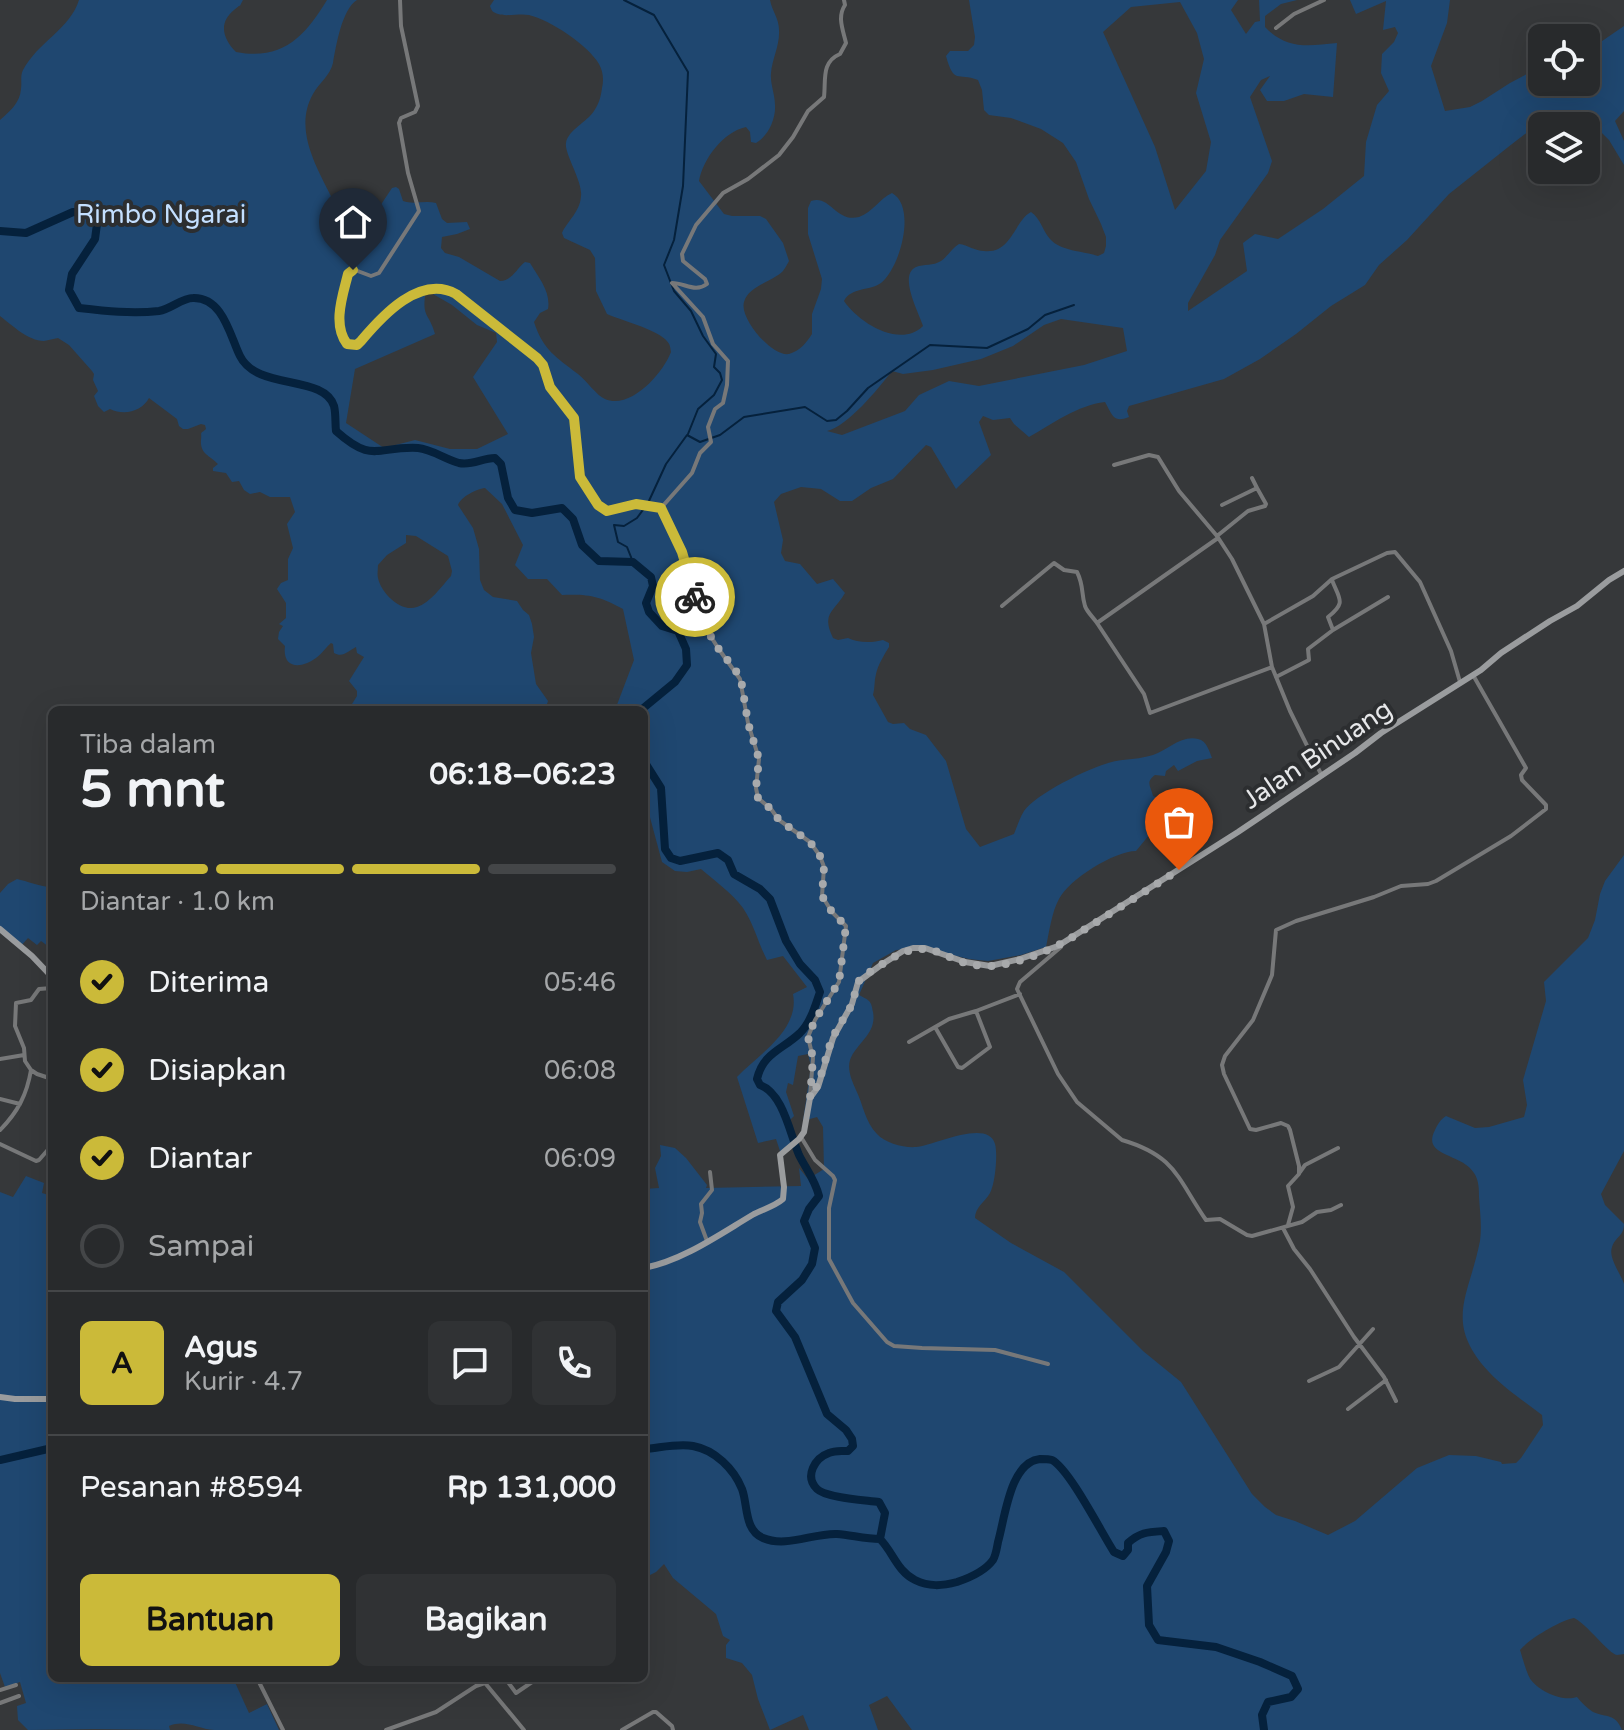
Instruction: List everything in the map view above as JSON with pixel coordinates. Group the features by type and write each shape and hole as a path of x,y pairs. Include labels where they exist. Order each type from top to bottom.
{"main road":[{"name":"Jalan Binuang","path":"800,1138 806,1125 810,1098 818,1087 833,1038 852,1004 858,982 903,951 925,948 965,962 990,966 1058,946 1322,776 1381,733 1577,606 1624,571"},
{"path":"0,929 48,973"},
{"path":"648,1267 677,1258 781,1201 784,1194 780,1155 800,1138"},
{"path":"0,1397 48,1399"}],"street":[{"path":"400,0 400,22 418,106 415,112 401,118 399,123 419,211 379,273 371,276 355,270 349,272 340,313 343,338 347,344 357,345 394,307 413,295 430,289 447,289 541,362 550,387 574,418 580,477 598,505 611,511 632,504 661,508"},
{"path":"661,508 692,473 700,453 711,442 708,427 715,409 723,403 727,385 728,361 713,344 703,317 672,283 690,288 707,284 683,261 682,254 696,225 723,193 748,179 779,155 808,111 824,97 826,65 840,54 846,43 841,26 844,0"},
{"path":"1276,28 1294,14 1324,0"},
{"path":"1114,465 1149,455 1158,457 1179,491 1232,559 1264,624 1272,667 1322,776"},
{"path":"1097,623 1217,537 1248,511 1265,506 1252,478"},
{"path":"1222,505 1257,488"},
{"path":"661,508 682,552 700,619 740,679 759,759 758,798 779,820 810,842 820,856 824,867 822,896 846,926 839,982 808,1037 813,1058 810,1098"},
{"path":"1264,624 1313,596 1332,579 1395,552 1420,582 1451,651 1460,682"},
{"path":"1002,606 1054,563 1064,570 1077,572 1089,613 1144,694 1150,713 1272,667"},
{"path":"1332,579 1340,599 1338,610 1328,617 1333,630"},
{"path":"1276,677 1309,660 1310,646 1388,597"},
{"path":"1299,1174 1288,1126 1277,1123 1250,1129 1226,1082 1222,1065 1232,1044 1253,1020 1272,975 1276,930 1401,886 1436,881 1511,836 1546,809 1546,805 1522,780 1521,775 1526,768 1473,675"},
{"path":"1068,940 1020,982 1017,989 1058,1074 1077,1102 1122,1140 1158,1155 1168,1164 1206,1220 1220,1219 1252,1236 1302,1222 1317,1212 1341,1205"},
{"path":"48,988 39,989 31,1000 15,1003 15,1026 24,1055 31,1070 48,1078"},
{"path":"909,1042 949,1019 1020,994"},
{"path":"935,1027 954,1062 962,1068 990,1047 976,1011"},
{"path":"0,1059 24,1055"},
{"path":"0,1130 28,1089 31,1070"},
{"path":"0,1099 20,1104"},
{"path":"800,1138 815,1160 835,1180 828,1219 831,1264 853,1303 887,1342 894,1346 995,1350 1048,1364"},
{"path":"0,1144 36,1161 48,1150"},
{"path":"1338,1148 1305,1165 1288,1186 1293,1207 1286,1226 1294,1249 1386,1380 1396,1401"},
{"path":"707,1241 700,1220 701,1203 712,1190 710,1172"},
{"path":"1309,1381 1339,1367 1373,1329"},
{"path":"1348,1409 1386,1380"},
{"path":"259,1682 283,1730"},
{"path":"508,1682 516,1693 532,1682"},
{"path":"386,1730 436,1712 485,1683 524,1730"},
{"path":"0,1690 16,1685"},
{"path":"0,1703 19,1696"},
{"path":"622,1730 656,1712 673,1730"}],"green space":[{"name":"Rimbo Ngarai","path":"79,0 243,0 226,20 224,31 228,42 236,52 267,53 280,49 301,35 327,0 357,0 347,11 332,68 313,94 305,121 310,148 333,200 356,207 380,206 392,188 396,187 403,201 436,203 442,219 447,223 467,222 470,229 442,237 441,248 445,253 459,257 500,281 511,276 525,262 530,263 548,297 548,309 540,313 534,322 542,340 599,395 615,401 645,388 661,370 671,352 669,343 660,335 607,314 596,291 595,258 590,250 564,238 562,233 576,211 581,196 566,148 567,138 597,106 603,76 594,57 568,34 529,15 494,13 490,6 494,0 770,0 779,30 771,73 775,105 773,121 768,132 756,143 751,142 746,127 722,140 710,156 699,181 724,214 760,216 766,219 783,243 789,261 778,275 750,292 744,309 752,326 766,343 789,354 800,348 812,334 812,314 821,289 822,279 808,234 811,201 823,201 851,218 864,215 892,193 899,200 905,224 894,265 881,283 851,293 844,301 869,324 892,334 903,335 923,326 909,286 911,271 941,261 959,244 981,251 993,251 1007,242 1031,212 1054,243 1098,256 1104,253 1106,237 1076,162 1063,143 1041,129 1011,118 989,115 984,110 978,80 957,76 951,71 946,56 950,51 968,51 974,45 969,0 1238,0 1231,10 1246,34 1255,22 1260,21 1259,0 1297,0 1281,4 1265,16 1265,27 1281,40 1298,45 1337,43 1333,97 1304,94 1284,101 1267,101 1260,90 1270,76 1261,80 1250,97 1272,161 1268,173 1220,240 1188,303 1188,311 1247,271 1243,243 1255,234 1278,239 1364,176 1366,142 1377,105 1389,91 1381,73 1382,54 1398,33 1395,27 1383,30 1386,1 1356,14 1350,0 1450,0 1447,23 1431,66 1445,111 1470,107 1528,73 1528,96 1600,96 1600,42 1624,26 1624,111 1615,121 1624,141 1624,165 1600,131 1600,112 1528,112 1528,132 1449,194 1379,265 1365,285 1331,306 1260,359 1224,379 1129,406 1129,417 1124,419 1114,417 1105,402 1095,404 1029,437 1010,418 993,420 983,416 979,422 991,455 956,489 931,447 926,445 893,479 871,488 852,501 840,501 821,489 801,487 781,494 774,502 783,540 781,553 785,561 800,564 817,584 833,579 845,593 830,613 828,623 833,638 865,642 883,640 889,643 877,671 873,695 888,722 904,723 926,735 946,761 966,829 980,847 1014,834 1023,813 1031,804 1053,788 1081,774 1116,761 1153,755 1186,739 1198,739 1207,747 1212,758 1197,761 1178,771 1174,765 1165,776 1155,775 1150,780 1153,796 1177,809 1173,823 1150,834 1136,851 1105,861 1072,883 1057,904 1046,947 988,961 923,948 896,950 873,963 859,995 871,1005 872,1026 853,1054 849,1068 870,1124 885,1140 900,1146 916,1147 971,1133 990,1137 996,1149 993,1183 975,1218 1011,1243 1064,1272 1143,1351 1181,1382 1252,1494 1276,1515 1328,1535 1355,1521 1417,1468 1449,1455 1476,1456 1502,1464 1516,1463 1543,1425 1542,1415 1489,1372 1467,1338 1463,1309 1481,1235 1478,1185 1476,1176 1468,1167 1438,1150 1432,1139 1438,1124 1446,1116 1475,1128 1524,1117 1527,1105 1523,1080 1546,1001 1544,982 1588,938 1605,881 1624,855 1624,1151 1601,1194 1605,1205 1624,1224 1611,1251 1624,1284 1624,1654 1613,1653 1574,1618 1561,1622 1520,1650 1529,1678 1540,1688 1559,1697 1577,1697 1593,1712 1613,1718 1622,1730 912,1730 887,1696 869,1705 878,1730 809,1730 803,1715 770,1730 752,1675 742,1663 726,1658 726,1645 730,1640 723,1636 716,1614 673,1578 664,1564 648,1576 648,1189 659,1188 655,1168 661,1156 660,1145 675,1148 686,1158 707,1185 706,1188 801,1186 799,1168 808,1179 824,1169 823,1127 817,1117 803,1121 811,1066 808,1054 798,1056 793,1085 788,1083 786,1092 794,1116 788,1122 794,1143 781,1154 776,1139 758,1143 737,1077 776,1041 790,1019 793,994 807,987 783,956 767,960 747,914 723,887 701,869 675,871 662,862 648,810 648,706 617,706 634,660 623,609 594,597 562,595 547,579 528,579 515,565 523,545 502,504 485,488 469,494 458,505 473,528 484,590 493,597 517,601 529,615 534,637 531,653 536,684 548,701 546,706 353,706 357,691 349,681 364,657 357,653 356,647 340,655 334,653 331,643 310,662 294,665 286,659 285,646 278,639 283,626 279,624 286,618 286,603 277,589 288,580 288,559 293,548 287,524 295,512 290,497 270,497 260,492 250,494 239,481 232,482 226,473 213,471 218,464 201,445 205,425 183,429 177,419 149,398 132,411 110,409 104,412 94,396 98,391 94,374 69,345 58,338 44,341 32,338 0,316 0,120 19,98 22,72 29,60 61,28","holes":["1180,2 1197,33 1204,59 1196,93 1211,142 1206,171 1175,210 1155,147 1103,32 1131,7","426,290 477,325 496,333 497,342 473,377 508,434 477,449 450,449 415,440 384,448 346,423 355,369 435,334 425,310","1061,319 1123,328 1127,351 1084,365 979,386 949,381 919,395 905,411 842,435 827,431 853,415 892,371 903,374 933,370 981,359 1013,346 1044,325","406,535 416,536 448,556 452,571 431,598 411,608 398,604 387,595 380,584 378,565 406,543"]},
{"path":"17,879 48,886 48,946 41,941 37,945 28,938 20,947 0,930 0,893"},
{"path":"26,1176 44,1183 42,1193 48,1195 48,1682 235,1682 249,1713 267,1704 279,1730 214,1730 175,1724 169,1726 170,1730 28,1730 18,1720 17,1706 26,1703 20,1682 5,1687 0,1673 0,1192 13,1197"}],"waterway":[{"path":"624,0 654,15 688,72 683,186 674,240 664,265 674,291 691,311 716,354 714,367 722,380 714,395 698,409 688,434"},
{"path":"0,231 26,233 73,212 86,213 97,224 95,239 72,274 69,290 79,308 149,312 163,310 189,298 203,299 212,304 224,319 240,356 249,367 260,374 304,385 328,396 334,406 336,431 359,447 375,451 418,448 464,464 495,458 501,464 508,498 515,510 532,513 562,508 573,519 582,545 599,561 633,562 651,577 653,586 646,603 649,612 662,626 678,631 686,649 687,665 675,682 646,706"},
{"path":"633,562 627,547 618,542 614,525 624,526 637,518 648,503 666,464 687,435 700,442 720,435 744,417 805,407 827,421 836,420 868,388 930,345 987,348 1028,329 1045,315 1074,305"},
{"path":"648,767 661,788 665,849 671,858 680,861 718,853 728,860 734,874 760,889 770,899 786,941 800,964 815,980 820,992 804,1029 768,1058 757,1079 780,1105 819,1196 804,1221 815,1248 812,1264 802,1280 778,1302 776,1311 795,1337 827,1414 852,1439 853,1446 848,1451 831,1452 816,1463 811,1473 813,1484 829,1495 879,1502 885,1513 880,1539"},
{"path":"648,1448 687,1445 716,1456 738,1482 750,1523 763,1538 790,1541 837,1534 880,1539 909,1576 925,1584 936,1585 962,1580 990,1564 996,1553 1015,1480 1030,1462 1052,1460 1076,1488 1114,1552 1123,1556 1128,1550 1128,1543 1136,1537 1164,1531 1169,1541 1166,1552 1147,1586 1149,1625 1158,1640 1216,1647 1292,1676 1298,1689 1291,1697 1268,1702 1262,1715 1264,1730"},
{"path":"0,1460 48,1449"}],"way so far":[{"path":"695,597 700,619 736,671 742,685 748,723 759,759 758,798 779,820 810,842 820,856 824,867 822,896 846,926 839,982 808,1037 813,1058 810,1098 818,1087 833,1038 852,1004 858,982 903,951 925,948 965,962 990,966 1020,959 1058,946 1179,870"}],"route":[{"path":"353,270 348,274 340,313 340,326 347,344 357,345 377,322 413,295 442,288 456,294 537,358 543,365 550,387 574,418 578,469 584,485 598,505 607,511 632,504 661,508 682,552 695,597"}]}
